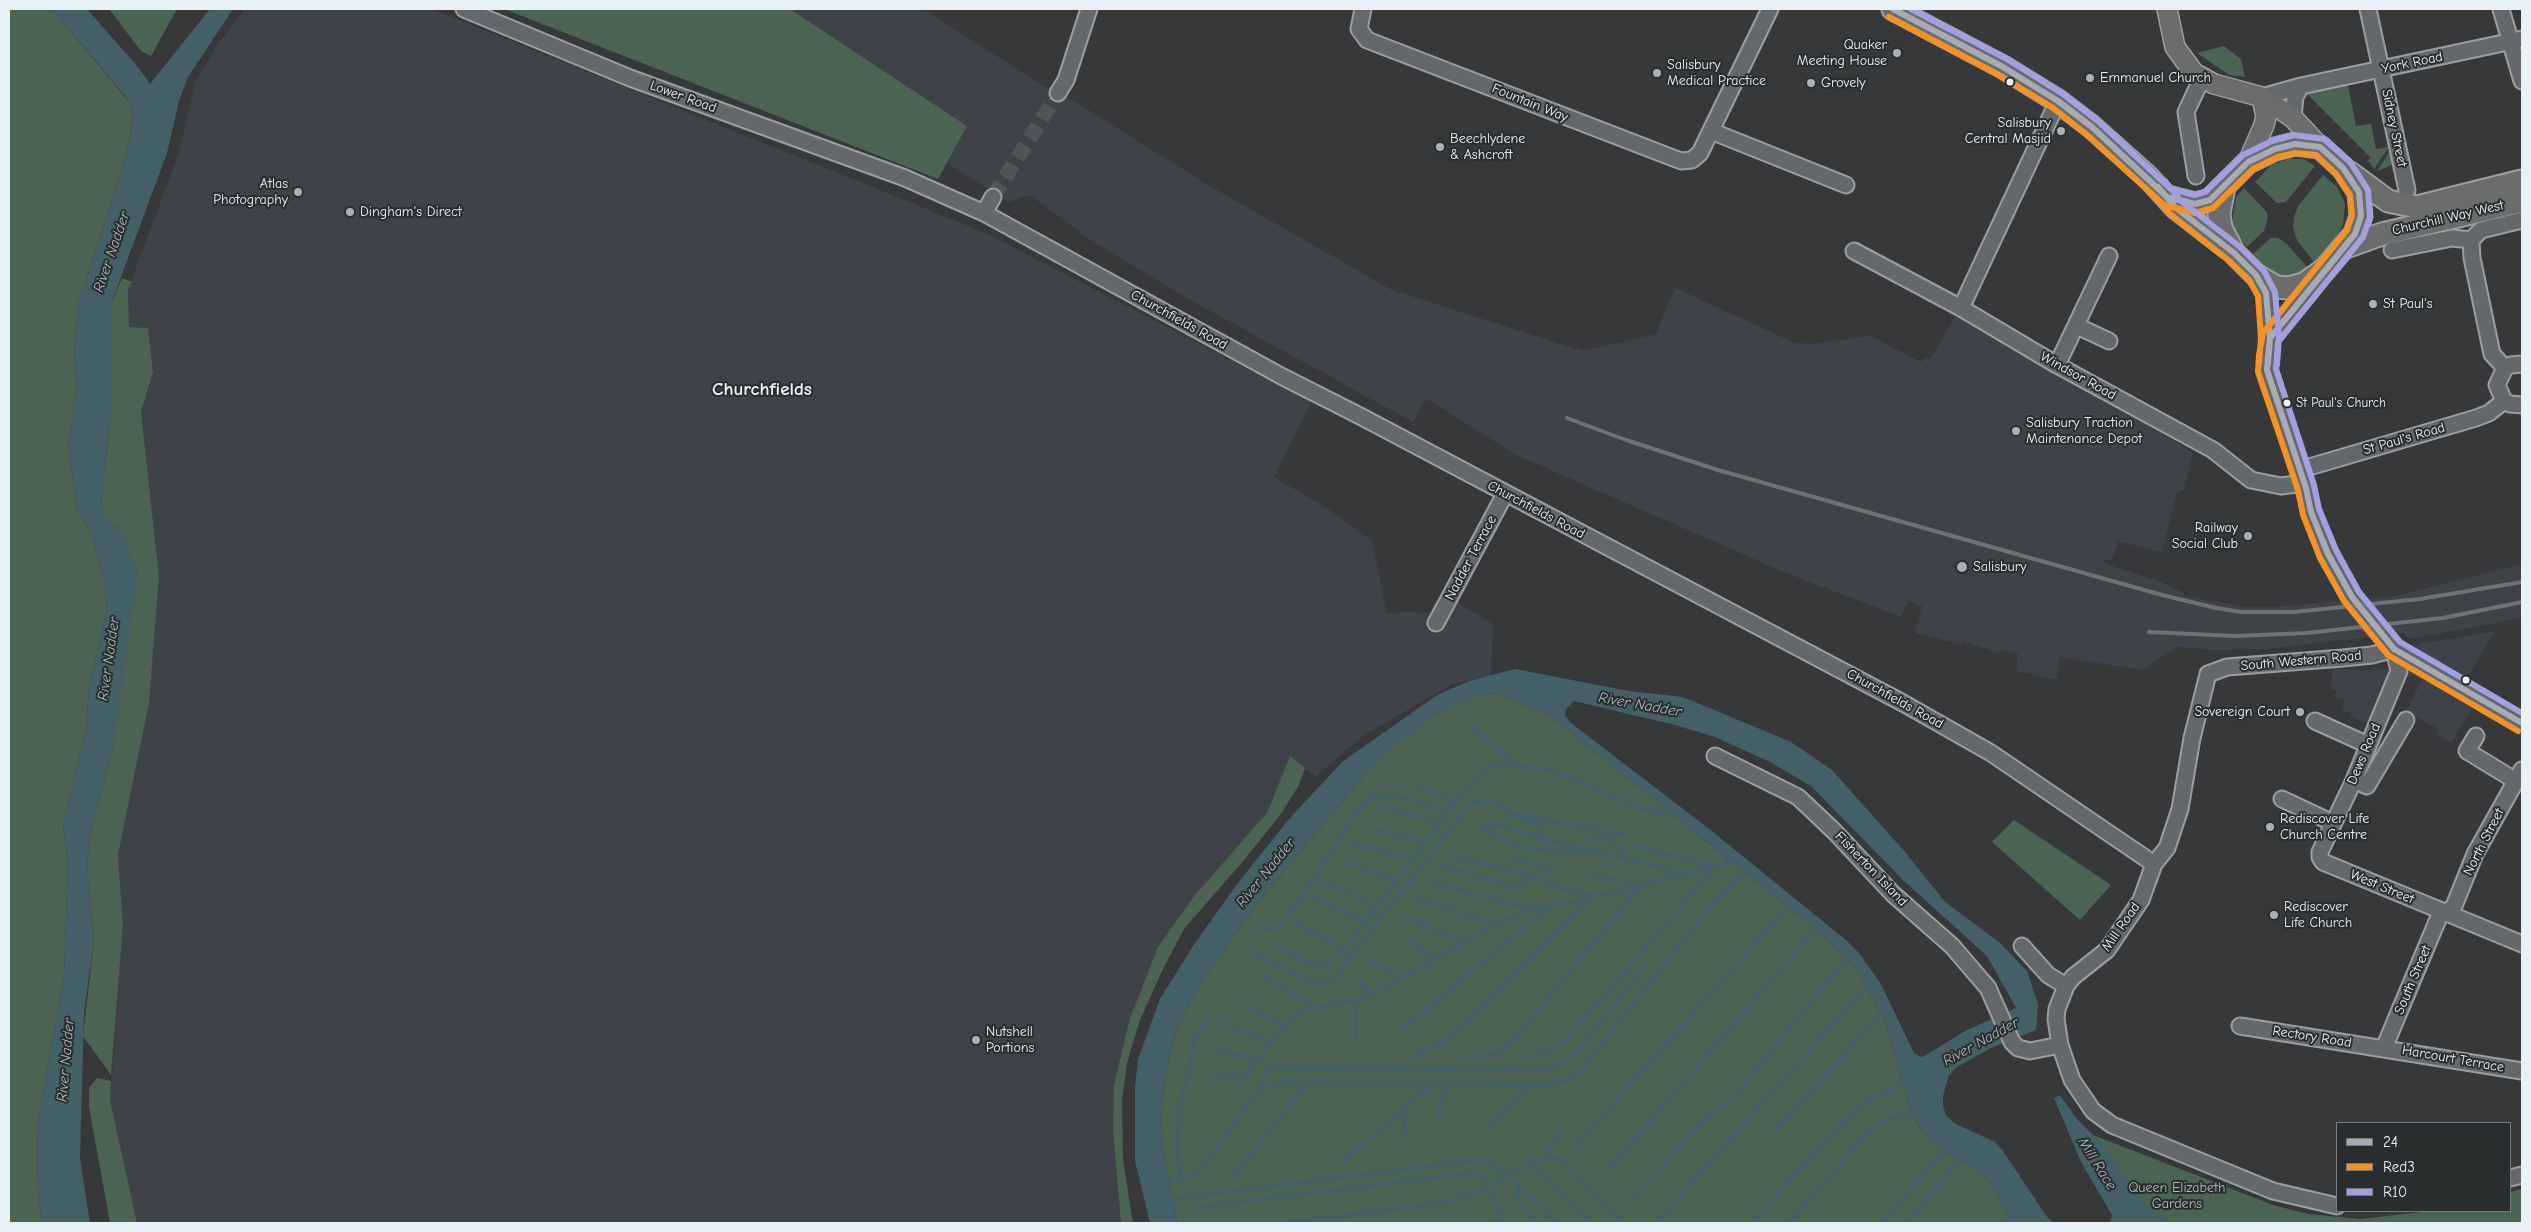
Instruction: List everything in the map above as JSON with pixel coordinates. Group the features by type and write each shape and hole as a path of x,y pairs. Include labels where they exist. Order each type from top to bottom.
{"highway":[{"path":"1893,9 1920,14 2058,101 2092,127 2167,197 2175,207 2234,253 2256,275 2276,287 2288,288 2304,284 2324,269 2346,247 2355,234 2361,216 2358,192 2343,168 2320,147 2296,144 2275,149 2248,162 2210,200 2195,204 2167,197"},
{"name":"Churchill Way West","path":"2343,168 2388,201 2406,206 2427,205 2522,181"},
{"path":"2224,187 2219,214 2221,228 2234,253"},
{"name":"Churchill Way West","path":"2346,247 2382,234 2522,200"}],"main road":[{"path":"2167,9 2175,47 2186,64 2202,78 2223,87 2262,97 2293,118 2320,147"},
{"path":"2248,162 2266,117 2262,97"}],"street":[{"name":"Lower Road","path":"464,9 630,78 906,178"},
{"path":"1058,93 1066,80 1089,9"},
{"name":"Fountain Way","path":"1363,9 1359,28 1367,40 1680,161 1692,160 1700,153 1770,9"},
{"name":"Sidney Street","path":"2368,9 2407,190"},
{"path":"2501,9 2516,40 2522,81"},
{"name":"York Road","path":"2262,97 2302,86 2516,40"},
{"path":"2196,176 2186,112 2202,78"},
{"path":"2293,118 2294,97 2302,86"},
{"path":"1961,308 2058,101"},
{"path":"1711,131 1846,185"},
{"name":"Churchfields Road","path":"906,178 984,213 1206,336 1838,667 1991,753 2154,864"},
{"path":"984,213 993,197"},
{"path":"2392,250 2452,238 2471,240 2482,230 2522,220"},
{"path":"2471,240 2472,258 2492,354 2505,368"},
{"name":"Windsor Road","path":"1854,251 1961,308 2057,366 2213,450 2251,480 2281,486 2302,476"},
{"path":"2057,366 2108,256"},
{"path":"2270,338 2307,295 2324,269"},
{"path":"2256,275 2266,293 2270,338 2267,370 2302,476 2316,528 2336,570 2352,597 2394,648 2522,723"},
{"path":"2077,326 2109,341"},
{"path":"2522,364 2511,365 2505,368 2497,385 2504,401 2510,404 2522,405"},
{"name":"St Paul's Road","path":"2302,476 2476,418 2489,413 2504,401"},
{"name":"Nadder Terrace","path":"1436,623 1506,494"},
{"name":"South Western Road","path":"2208,674 2227,668 2372,655 2394,648"},
{"name":"Dews Road","path":"2320,857 2320,852 2354,780 2399,671 2394,648"},
{"name":"Mill Road","path":"2208,674 2192,738 2175,829 2167,848 2154,864 2141,900 2107,950 2073,977 2066,986 2057,1008 2056,1019 2060,1045 2072,1080 2083,1100 2093,1111 2112,1125 2274,1191 2336,1206"},
{"path":"2354,780 2367,786 2406,720"},
{"path":"2315,721 2368,745"},
{"path":"2476,736 2467,751 2519,776"},
{"name":"Fisherton Island","path":"1715,756 1798,797 1834,831 1893,894 1952,946 1988,988 2012,1042 2023,1051 2060,1045"},
{"name":"North Street","path":"2444,913 2454,906 2475,854 2519,776"},
{"path":"2282,800 2333,823"},
{"name":"West Street","path":"2320,857 2323,862 2522,944"},
{"name":"South Street","path":"2384,1048 2444,913"},
{"path":"2022,946 2048,975 2066,986"},
{"name":"Rectory Road","path":"2240,1026 2384,1048"},
{"name":"Harcourt Terrace","path":"2384,1048 2522,1071"}],"shaded area":[{"path":"245,9 432,9 986,233 1311,402 1274,477 1325,507 1372,541 1387,614 1400,612 1432,613 1443,594 1493,624 1491,676 1453,684 1363,736 1316,776 1290,757 1267,813 1158,947 1130,1018 1113,1131 1121,1223 137,1223 110,1100 123,925 118,855 149,703 159,577 141,411 153,373 148,328 129,327 128,289 179,153 195,82 217,45"},
{"path":"790,9 923,9 1053,92 1074,101 1208,185 1392,290 1583,351 1656,334 1675,288 1793,342 1809,344 1871,336 1921,362 1925,357 1930,359 1958,311 2147,423 2193,453 2184,490 2177,492 2162,552 2118,541 2112,560 2104,560 2103,563 2161,582 2184,593 2184,596 2247,607 2290,606 2395,596 2522,564 2522,617 2408,639 2404,633 2268,649 2214,650 2177,647 2142,670 2060,657 2056,680 2016,671 2018,654 2000,650 1999,653 1963,642 1962,645 1915,633 1922,606 1908,601 1901,617 1784,572 1516,455 1429,400 1424,401 1413,422 1183,296 1089,239 1030,195 1009,202 947,163 967,126"},
{"path":"2495,631 2467,677 2522,710 2522,737 2472,708 2451,743 2436,734 2438,729 2406,711 2422,680 2411,675 2406,677 2384,727 2365,723 2351,716 2351,712 2343,712 2344,699 2335,699 2336,690 2331,689 2332,673 2335,669 2387,670 2419,644"}],"green space":[{"path":"9,9 52,9 126,98 133,113 124,163 78,305 74,354 77,387 68,446 77,510 91,533 104,579 107,610 89,686 86,729 63,825 68,864 64,976 37,1126 38,1192 42,1223 9,1223"},
{"path":"109,9 177,9 151,56 141,51"},
{"path":"504,9 790,9 967,126 938,179"},
{"path":"2224,46 2241,59 2245,77 2229,75 2197,53"},
{"path":"2348,85 2356,126 2371,124 2376,149 2389,147 2374,169 2368,160 2371,158 2306,93"},
{"path":"2390,151 2392,165 2377,171"},
{"path":"2288,159 2304,159 2315,166 2286,202 2277,203 2255,182 2271,165"},
{"path":"2323,175 2337,187 2345,204 2343,225 2333,245 2314,262 2297,240 2293,228 2294,217 2298,206"},
{"path":"2244,188 2266,211 2268,218 2264,231 2247,247 2238,236 2232,223 2236,197"},
{"path":"2271,238 2278,238 2287,244 2308,268 2298,277 2283,278 2266,270 2253,254"},
{"path":"122,278 132,282 128,289 129,327 148,328 153,373 141,411 159,577 149,703 118,855 123,925 111,1075 83,1036 94,939 87,865 91,832 112,750 137,573 118,527 105,522 101,501 111,413 111,304"},
{"path":"1497,693 1553,718 1804,920 1842,953 1859,973 1884,1019 1912,1115 1920,1128 1947,1153 1983,1174 1994,1188 2007,1215 2016,1223 1177,1223 1161,1136 1162,1105 1166,1074 1176,1032 1194,993 1260,900 1357,784 1392,747 1439,713 1481,695"},
{"path":"1290,756 1305,768 1299,785 1281,814 1184,929 1140,1020 1127,1063 1122,1100 1123,1160 1133,1223 1121,1223 1113,1131 1114,1085 1130,1018 1158,947 1195,895 1267,813"},
{"path":"2014,820 2111,885 2080,920 1992,842"},
{"path":"97,1078 111,1081 110,1100 137,1223 110,1223 89,1107 89,1088"},
{"name":"Queen Elizabeth Gardens","path":"2093,1135 2273,1205 2308,1214 2360,1219 2422,1212 2511,1212 2511,1192 2522,1189 2522,1223 2172,1223 2147,1207"}],"water":[{"name":"River Nadder","path":"52,9 87,9 138,67 150,84 210,9 233,9 188,77 179,101 167,153 111,304 111,413 101,501 105,522 118,527 124,536 137,573 122,690 112,750 91,832 87,865 94,939 84,1012 80,1159 90,1223 42,1223 38,1192 37,1126 64,976 68,864 63,825 86,729 89,686 107,610 104,579 91,533 77,510 68,446 77,387 74,354 78,305 124,163 133,113 126,97"},
{"name":"River Nadder","path":"1515,669 1629,691 1683,697 1791,742 1832,770 1906,853 1945,902 1999,942 2027,971 2038,1004 2036,1030 1991,1048 1957,1067 1949,1075 1943,1096 1943,1106 1946,1115 1954,1123 1995,1142 2047,1217 2054,1223 2016,1223 2007,1215 1994,1188 1983,1174 1947,1153 1920,1128 1912,1115 1884,1019 1859,973 1842,953 1804,920 1553,718 1497,693 1481,695 1439,713 1393,747 1357,784 1260,900 1194,993 1176,1032 1166,1074 1162,1105 1161,1136 1177,1223 1150,1223 1135,1161 1135,1087 1138,1059 1160,999 1193,946 1237,884 1289,819 1342,762 1437,695 1469,681","holes":["1574,701 1675,725 1715,737 1770,762 1811,786 1905,882 1987,956 2016,1008 1965,1031 1926,1055 1921,1057 1914,1053 1881,984 1859,953 1846,940 1708,828 1571,723 1565,716 1566,709"]},
{"name":"Mill Race","path":"2060,1095 2077,1119 2107,1149 2147,1207 2172,1223 2108,1223 2112,1215 2081,1162 2054,1098"}],"waterway":[{"path":"1473,727 1513,763"},
{"path":"1278,948 1309,963 1324,965 1335,958 1347,946 1470,785 1487,767 1502,763 1555,771 1642,809 1660,813 1673,810"},
{"path":"1418,787 1457,802"},
{"path":"1258,928 1272,930 1287,919 1358,811 1373,797 1407,798 1448,813"},
{"path":"1252,952 1303,978 1320,982 1338,977 1346,962 1471,803 1492,801 1519,818 1538,825 1545,839 1683,873"},
{"path":"1379,806 1441,823"},
{"path":"1515,814 1629,836"},
{"path":"1545,839 1495,824 1484,827 1490,834 1520,847 1562,853 1588,851"},
{"path":"1373,829 1426,843"},
{"path":"1588,837 1609,840 1624,851 1626,859"},
{"path":"1352,843 1413,860"},
{"path":"1529,1056 1551,1051 1566,1039 1714,867 1636,846"},
{"path":"1452,856 1533,876"},
{"path":"1514,859 1548,868 1552,874 1551,884"},
{"path":"1236,1088 1285,1026 1305,1009 1335,1005 1375,994 1501,921 1548,905 1573,902 1737,861"},
{"path":"1345,862 1397,880"},
{"path":"1440,865 1513,886 1523,885 1533,876 1559,888 1592,896"},
{"path":"1169,1180 1189,1177 1208,1161 1258,1090 1283,1082 1546,1085 1566,1081 1581,1071 1699,921 1747,869"},
{"path":"1469,1058 1498,1053 1515,1039 1641,885 1590,874"},
{"path":"1326,882 1378,906"},
{"path":"1432,882 1532,910"},
{"path":"1312,897 1365,922"},
{"path":"1415,898 1496,924"},
{"path":"1415,1055 1451,1037 1592,898"},
{"path":"1404,1028 1553,904"},
{"path":"1576,1146 1790,904"},
{"path":"1404,916 1463,942"},
{"path":"1295,923 1344,949"},
{"path":"1609,1169 1818,926"},
{"path":"1409,941 1433,958"},
{"path":"1632,1198 1708,1118 1737,1093 1849,956"},
{"path":"1372,962 1403,979"},
{"path":"1258,1090 1269,1068 1549,1069 1565,1063 1580,1048 1646,965"},
{"path":"1264,976 1314,1007"},
{"path":"1360,982 1373,994"},
{"path":"1657,1222 1870,982"},
{"path":"1356,999 1356,1038"},
{"path":"1247,1006 1285,1026"},
{"path":"1776,1130 1885,1009"},
{"path":"1181,1179 1178,1152 1179,1111 1195,1040 1209,1015"},
{"path":"1220,1022 1272,1042"},
{"path":"1215,1051 1259,1059"},
{"path":"1211,1076 1246,1075"},
{"path":"1234,1176 1310,1081"},
{"path":"1751,1223 1850,1115 1873,1098 1908,1082"},
{"path":"1343,1163 1432,1083"},
{"path":"1437,1115 1449,1083"},
{"path":"1490,1125 1531,1085"},
{"path":"1404,1109 1405,1136"},
{"path":"1789,1223 1867,1134 1885,1120 1917,1114"},
{"path":"1546,1156 1562,1127"},
{"path":"1882,1223 1948,1147"},
{"path":"1284,1223 1437,1204 1470,1195 1546,1156 1564,1161 1624,1223"},
{"path":"1906,1223 1962,1158"},
{"path":"1172,1199 1480,1160 1492,1164 1507,1175 1557,1223"},
{"path":"1530,1163 1592,1223"},
{"path":"1195,1208 1473,1173 1481,1176 1505,1223"},
{"path":"1519,1187 1515,1197 1535,1223"},
{"path":"2003,1223 2014,1215"},
{"path":"1490,1223 1504,1221"}],"tunnel":[{"path":"993,197 1058,93"}],"railway":[{"path":"1567,418 1626,440 1718,470 2162,595 2216,608 2241,612 2294,612 2420,599 2522,582"},
{"path":"2149,632 2235,636 2307,633 2443,618 2522,602"}],"transit line":[{"name":"24","path":"1893,9 2003,67 2058,101 2092,127 2167,197 2195,204 2210,200 2248,162 2275,149 2295,144 2320,147 2343,168 2359,192 2361,216 2355,234 2270,338 2268,356 2267,370 2306,488 2311,512 2328,554 2352,597 2394,649 2522,723"},
{"name":"R10","path":"1911,9 2007,59 2063,94 2098,121 2171,189 2195,195 2205,192 2243,155 2272,141 2294,135 2324,139 2350,162 2368,190 2370,217 2363,237 2278,342 2276,369 2314,485 2319,509 2336,550 2359,592 2400,642 2522,713"},
{"name":"Red3","path":"1889,17 1999,75 2053,108 2086,134 2164,205 2195,213 2213,208 2253,169 2278,157 2296,153 2316,155 2336,174 2350,195 2352,215 2347,230 2263,333 2259,355 2258,372 2298,490 2303,515 2320,558 2344,601 2388,655 2518,731"},
{"name":"R10","path":"2165,181 2181,201 2239,246 2264,271 2275,292 2279,337 2277,365"},
{"name":"24","path":"2158,187 2175,207 2234,253 2256,275 2266,293 2270,338 2268,364"},
{"name":"Red3","path":"2151,193 2169,213 2228,260 2249,280 2258,296 2261,338 2259,363"}],"place":[{"name":"Quaker Meeting House","path":"1897,53"},
{"name":"Salisbury Medical Practice","path":"1657,73"},
{"name":"Emmanuel Church","path":"2090,78"},
{"name":"Grovely","path":"1811,83"},
{"name":"Salisbury Central Masjid","path":"2061,131"},
{"name":"Beechlydene & Ashcroft","path":"1440,147"},
{"name":"Atlas Photography","path":"298,192"},
{"name":"Dingham's Direct","path":"350,212"},
{"name":"St Paul's","path":"2373,304"},
{"name":"St Paul's Church","path":"2287,403"},
{"name":"Salisbury Traction Maintenance Depot","path":"2016,431"},
{"name":"Railway Social Club","path":"2248,536"},
{"name":"Salisbury","path":"1962,567"},
{"name":"Sovereign Court","path":"2300,712"},
{"name":"Rediscover Life Church Centre","path":"2270,827"},
{"name":"Rediscover Life Church","path":"2274,915"},
{"name":"Nutshell Portions","path":"976,1040"}],"district":[{"name":"Churchfields","path":"762,390"}]}
